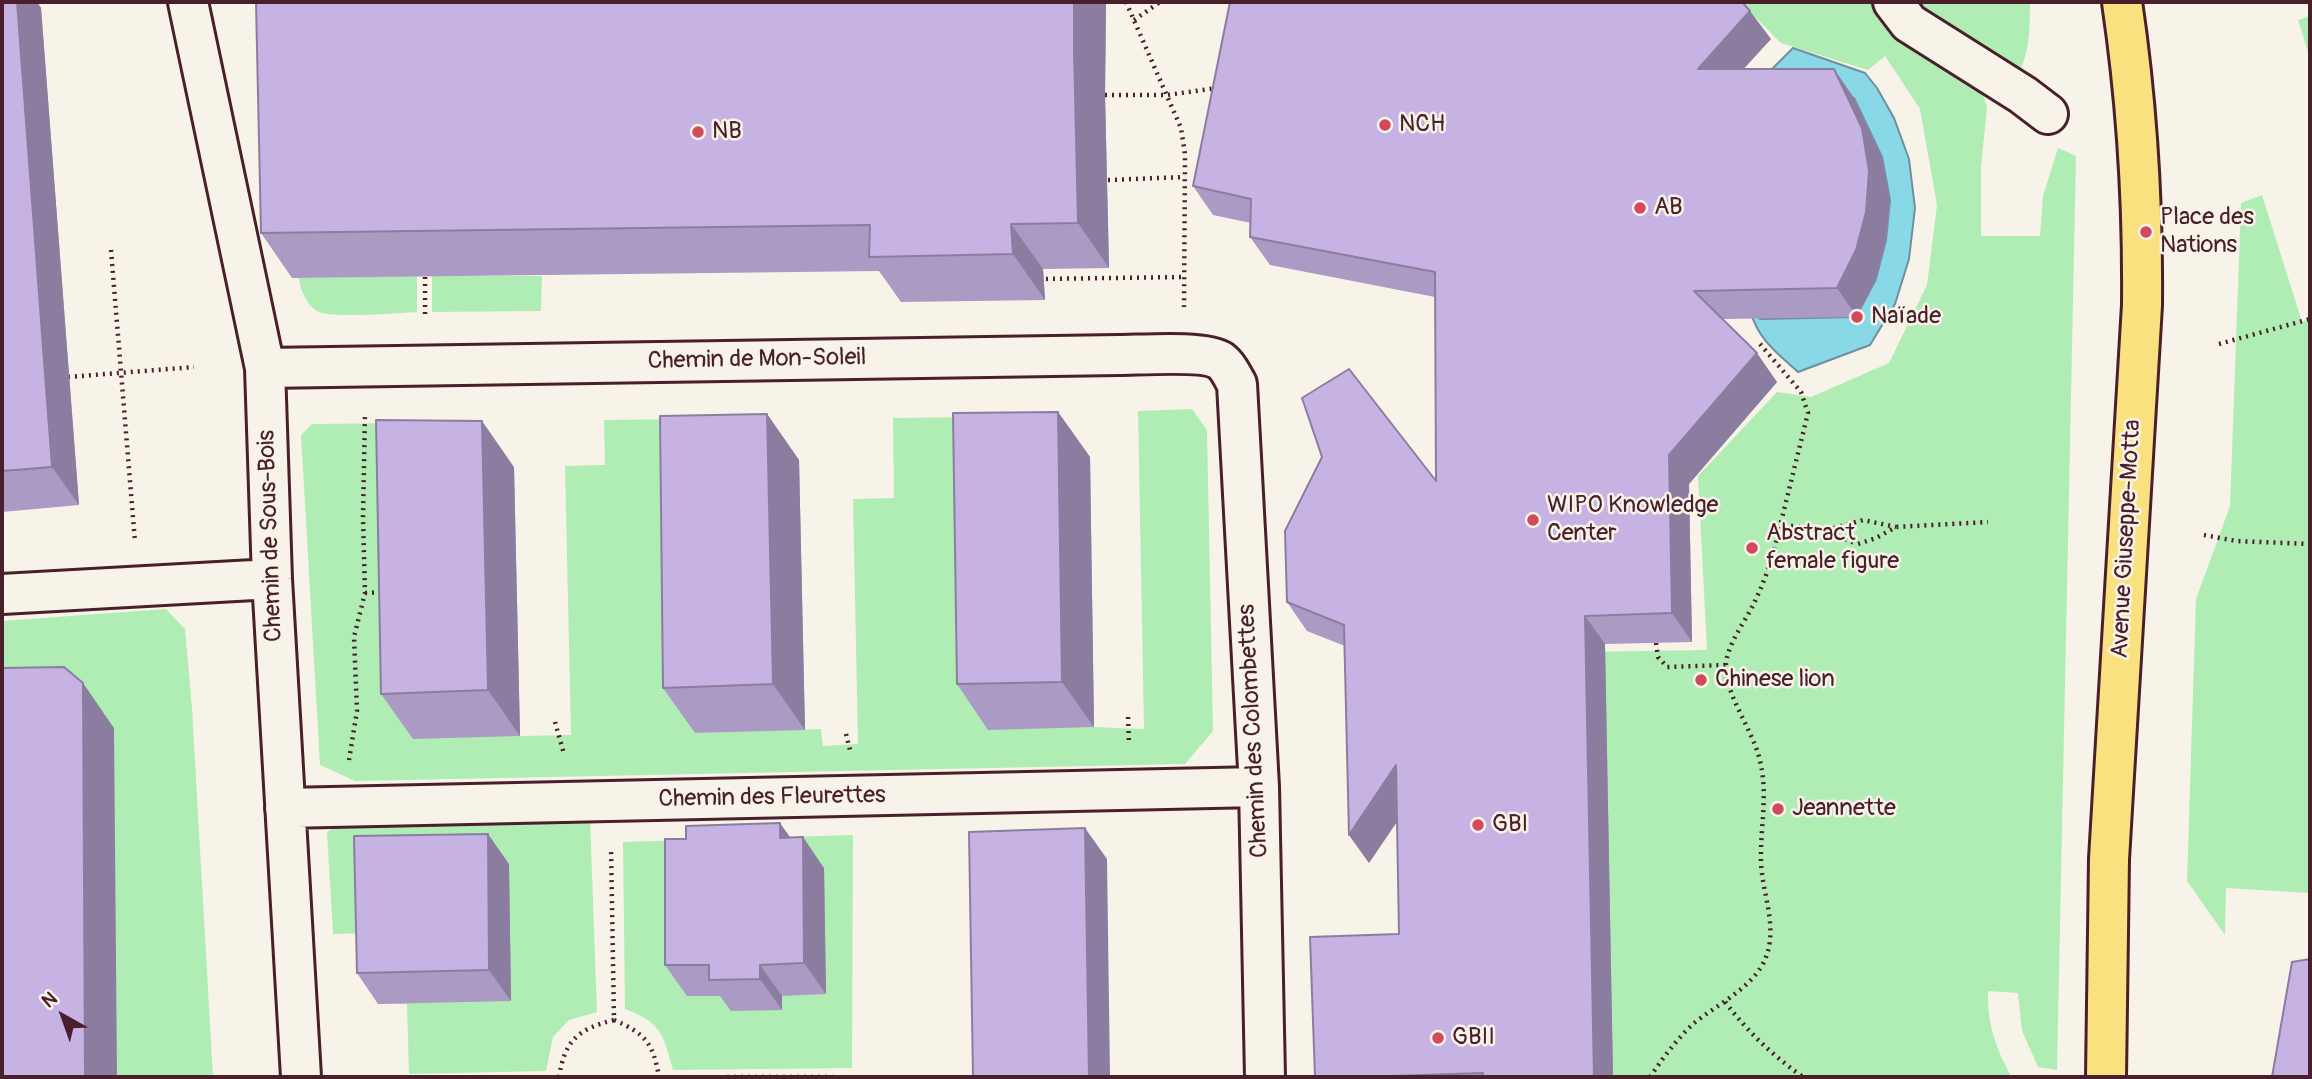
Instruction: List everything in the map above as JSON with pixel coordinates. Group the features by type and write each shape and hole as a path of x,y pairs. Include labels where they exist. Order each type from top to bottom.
{"main road":[{"name":"Avenue Giuseppe-Motta","path":"2106,1077 2109,859 2142,305 2143,231 2137,117 2122,2"}],"street":[{"name":"Chemin de Sous-Bois","path":"188,2 265,368 272,579 302,1077"},
{"path":"1893,2 1909,23 2023,94 2049,114"},
{"name":"Chemin de Mon-Soleil","path":"265,368 1185,355 1219,359 1237,384"},
{"name":"Chemin des Colombettes","path":"1237,384 1259,787 1265,1077"},
{"path":"2,594 272,579"},
{"name":"Chemin des Fleurettes","path":"285,808 1259,787"}],"path":[{"path":"1126,2 1181,128 1185,177 1184,309"},
{"path":"1134,20 1160,2"},
{"path":"1105,95 1167,95 1225,87"},
{"path":"1108,180 1185,177"},
{"path":"111,250 135,542"},
{"path":"425,277 425,323"},
{"path":"1035,279 1183,277"},
{"path":"2220,344 2310,319"},
{"path":"1650,1077 1668,1049 1694,1024 1748,983 1766,957 1771,925 1761,862 1765,804 1763,775 1759,754 1733,698 1726,665 1730,646 1755,603 1771,566 1808,413 1801,392 1760,344"},
{"path":"68,377 194,367"},
{"path":"348,767 357,711 354,637 365,593 365,409"},
{"path":"1826,530 1863,520 1896,527 1988,522"},
{"path":"1780,526 1826,530 1858,544 1896,527"},
{"path":"2204,536 2236,541 2310,544"},
{"path":"365,593 388,592"},
{"path":"1656,643 1658,657 1667,667 1726,665"},
{"path":"610,802 614,1020"},
{"path":"1725,1002 1746,1029 1770,1053 1803,1077"},
{"path":"559,1077 562,1056 576,1034 597,1024 614,1020 635,1029 654,1052 659,1077"},
{"path":"727,1077 833,1077"}],"green space":[{"path":"1740,2 2030,2 2027,47 2019,73 1966,77 1983,94 1987,107 1981,168 1981,236 2040,236 2043,196 2058,148 2076,156 2057,1070 2038,1067 2022,1031 2018,993 1988,991 1994,1036 2012,1077 1554,1077 1576,652 1707,650 1698,476 1777,392 1811,397 1889,363 1927,285 1937,205 1920,109 1885,56 1868,70 1781,43"},
{"path":"2310,16 2310,52 2308,52 2298,20"},
{"path":"2262,195 2302,322 2310,319 2310,893 2226,888 2225,935 2187,881 2196,599 2230,506 2241,203"},
{"path":"417,276 417,312 365,315 336,315 317,311 305,297 299,278"},
{"path":"432,276 542,276 541,311 432,312"},
{"path":"1192,409 1207,430 1213,731 1185,764 355,781 320,765 301,435 312,424 406,423 520,736 571,735 565,466 605,465 604,420 691,419 695,733 821,729 823,746 858,744 853,499 894,498 893,418 983,417 1094,727 1144,729 1138,411"},
{"path":"166,609 185,629 213,1077 116,1077 105,713 2,713 2,621"},
{"path":"590,817 597,1012 569,1020 553,1037 546,1071 409,1074 407,1004 378,1004 377,933 333,934 327,832 345,821"},
{"path":"853,835 852,1068 673,1070 659,1031 647,1019 625,1009 623,842"}],"water":[{"path":"1793,48 1865,73 1877,88 1894,118 1909,159 1915,208 1909,259 1895,304 1870,345 1798,372 1763,338 1751,312 1760,319 1856,317 1876,279 1886,240 1890,200 1882,157 1854,98 1765,76"}],"building":[{"path":"2,2 17,2 52,467 2,471"},
{"name":"NB","path":"256,2 1074,2 1078,223 1011,224 1013,254 869,257 870,225 261,233"},
{"path":"1230,2 1742,2 1750,11 1698,69 1834,69 1862,128 1869,171 1866,212 1856,250 1837,288 1694,291 1757,353 1669,455 1672,613 1585,616 1594,1077 1483,1077 1483,1073 1315,1077 1310,937 1399,934 1396,765 1349,835 1344,625 1287,602 1285,531 1322,457 1302,398 1349,369 1436,481 1435,272 1250,237 1251,199 1193,186"},
{"path":"1058,412 1062,682 957,684 953,413"},
{"path":"767,414 773,684 663,688 660,416"},
{"path":"376,420 482,421 488,690 381,694"},
{"path":"64,667 83,683 85,1077 2,1077 2,668"},
{"path":"780,823 780,838 803,837 804,963 760,965 760,979 709,980 709,965 665,965 665,839 686,839 686,826"},
{"path":"1085,828 1089,1077 973,1077 969,832"},
{"path":"488,834 489,970 357,973 354,836"},
{"path":"2310,959 2310,1077 2272,1077 2292,962"}],"place":[{"name":"NCH","path":"1385,125"},
{"name":"NB","path":"698,132"},
{"name":"AB","path":"1640,208"},
{"name":"Place des Nations","path":"2146,232"},
{"name":"Naïade","path":"1857,317"},
{"name":"WIPO Knowledge Center","path":"1533,520"},
{"name":"Abstract female figure","path":"1752,548"},
{"name":"Chinese lion","path":"1701,680"},
{"name":"Jeannette","path":"1778,809"},
{"name":"GBI","path":"1478,825"},
{"name":"GBII","path":"1438,1038"}]}
